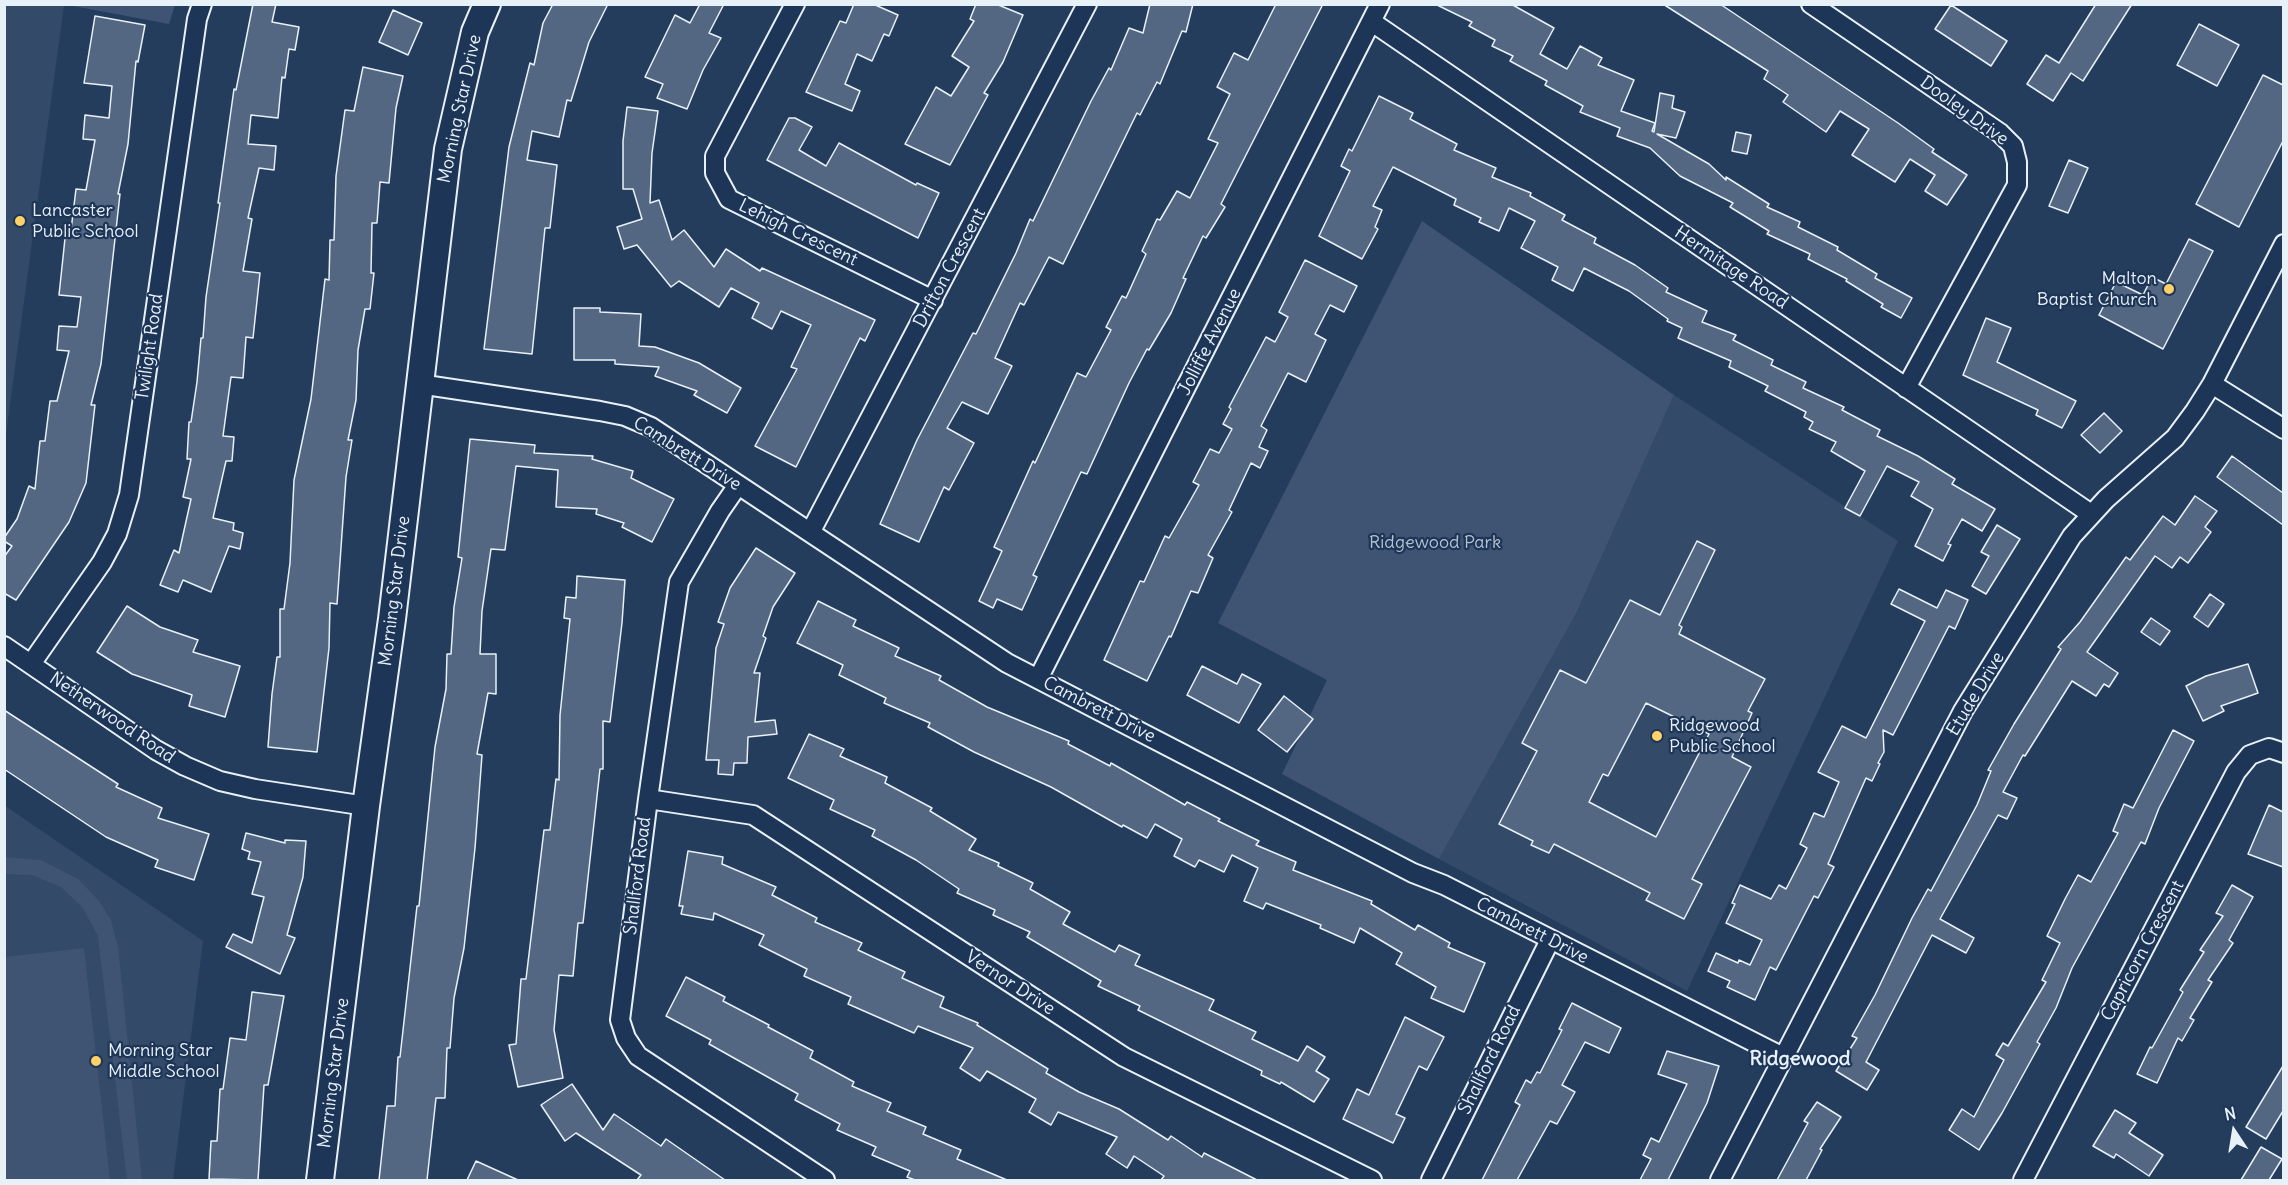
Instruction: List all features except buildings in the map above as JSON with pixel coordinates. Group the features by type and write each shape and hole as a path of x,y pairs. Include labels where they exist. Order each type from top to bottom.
{"street":[{"name":"Twilight Road","path":"31,664 102,562 117,534 129,495 197,19 202,4"},
{"name":"Morning Star Drive","path":"320,1180 366,806 392,619 448,149 475,32 487,4"},
{"name":"Lehigh Crescent","path":"795,4 715,156 715,173 729,198 933,300"},
{"name":"Drifton Crescent","path":"811,531 1088,4"},
{"name":"Jolliffe Avenue","path":"1038,679 1380,4"},
{"name":"Dooley Drive","path":"1811,4 2000,133 2013,146 2017,162 2017,185 1906,388"},
{"name":"Hermitage Road","path":"1372,22 2091,514"},
{"name":"Etude Drive","path":"1720,1180 1963,711 2073,536 2091,514 2175,438 2212,384 2283,244"},
{"name":"Cambrett Drive","path":"419,384 625,416 651,427 811,531 974,643 1038,679 1413,873 1444,885 1783,1057"},
{"path":"2212,384 2283,429"},
{"name":"Shallford Road","path":"738,485 720,511 679,582 620,1020 626,1038 638,1056 825,1180"},
{"name":"Netherwood Road","path":"4,646 156,750 220,781 366,806"},
{"name":"Capricorn Crescent","path":"2027,1179 2236,772 2250,755 2269,748 2283,753"},
{"name":"Vernor Drive","path":"648,799 753,815 1124,1057 1372,1180"},
{"name":"Shallford Road","path":"1431,1180 1550,940"}],"shaded area":[{"name":"Lancaster Public School","path":"4,5 64,5 5,442"},
{"name":"Ridgewood Public School","path":"1674,395 1898,541 1687,991 1439,859 1576,614"},
{"name":"Morning Star Middle School","path":"4,805 203,941 173,1180 5,1180"}],"green space":[{"path":"68,5 175,5 169,24"},
{"name":"Ridgewood Park","path":"1422,221 1674,395 1576,614 1439,859 1282,774 1327,680 1218,623"},
{"path":"5,857 41,860 78,879 99,901 111,920 118,947 142,1180 127,1180 98,936 83,908 61,887 32,875 5,874"},
{"path":"84,948 110,1180 5,1180 5,957"}],"place":[{"name":"Lancaster Public School","path":"20,221"},
{"name":"Malton Baptist Church","path":"2169,289"},
{"name":"Ridgewood Public School","path":"1657,736"},
{"name":"Morning Star Middle School","path":"96,1061"}],"district":[{"name":"Ridgewood","path":"1800,1059"}]}
